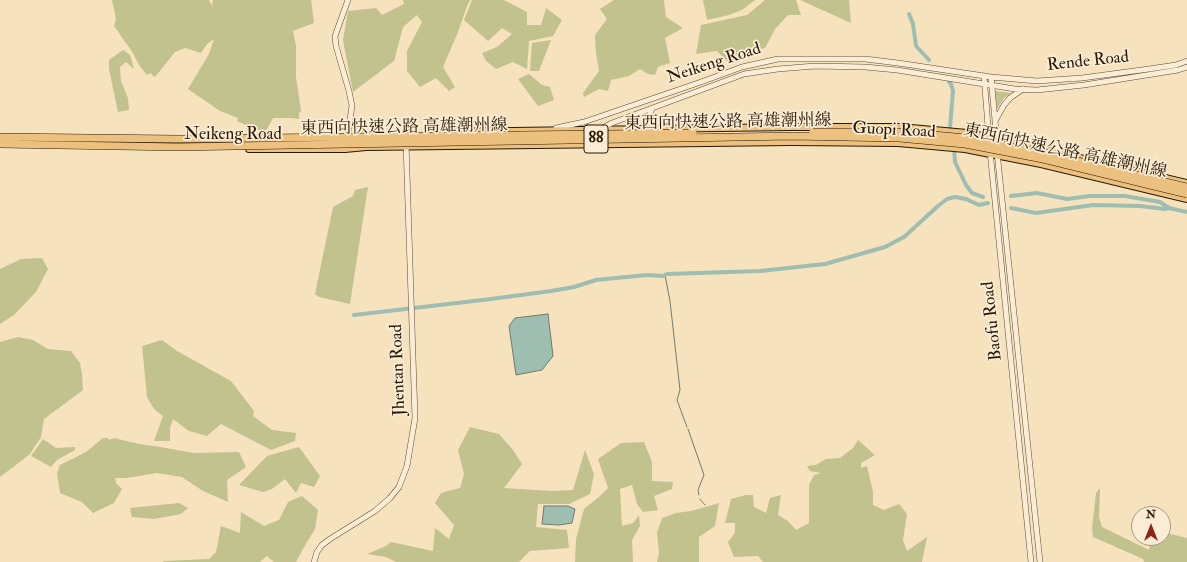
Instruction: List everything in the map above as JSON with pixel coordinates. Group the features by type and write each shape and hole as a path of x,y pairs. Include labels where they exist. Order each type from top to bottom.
{"highway":[{"name":"東西向快速公路 高雄潮州線","path":"0,137 178,139 900,132 974,139 1044,153 1187,187"},
{"name":"東西向快速公路 高雄潮州線","path":"0,144 178,147 792,136 899,138 965,144 1027,156 1187,194"}],"main road":[{"name":"Guopi Road","path":"599,130 900,127 954,132 1027,144 1187,183"},
{"name":"Neikeng Road","path":"0,134 178,136 348,135 599,130"},
{"name":"Guopi Road","path":"592,145 898,143 990,154 1041,164 1187,199"},
{"name":"Neikeng Road","path":"0,147 345,149 366,147 592,145"}],"street":[{"path":"345,149 352,106 336,46 335,36 348,0"},
{"name":"Neikeng Road","path":"546,131 584,122 701,82 742,66 778,59 865,59 991,77"},
{"name":"Rende Road","path":"991,77 1037,82 1082,78 1149,69 1176,65 1187,61"},
{"name":"Neikeng Road","path":"599,130 612,123 744,74 778,68 815,66 865,67 897,70 991,86"},
{"name":"Rende Road","path":"991,86 1037,90 1084,85 1178,70 1187,67"},
{"name":"Baofu Road","path":"984,76 993,190 1032,562"},
{"name":"Baofu Road","path":"991,77 1000,189 1040,562"},
{"path":"994,121 1010,98 1023,89"},
{"path":"650,129 647,125 647,120 652,109"},
{"path":"584,122 590,126 592,145"},
{"path":"592,145 593,136 599,130"},
{"name":"Jhentan Road","path":"314,562 317,552 330,539 375,511 399,488 405,473 413,437 415,418 406,133"}],"green space":[{"path":"112,0 209,0 212,6 213,0 311,0 314,23 293,31 296,46 296,77 301,111 299,113 299,119 273,118 266,131 257,130 237,121 238,118 220,111 188,89 209,54 214,39 207,44 201,53 185,48 175,52 155,77 150,73 147,75 114,26 116,19"},
{"path":"403,0 470,0 443,67 455,87 449,91 436,78 420,87 407,71 407,51 422,22 417,15 403,27 394,61 353,92 343,40 348,11 376,8 382,15 404,4"},
{"path":"472,0 504,0 527,12 527,25 541,25 546,8 562,20 553,36 529,41 527,69 513,62 496,69 486,61 482,53 497,47 512,34 502,28 488,41 464,20"},
{"path":"614,0 664,0 666,17 683,28 665,38 670,63 658,67 655,75 648,74 640,69 629,76 611,80 608,91 599,89 584,97 583,93 599,71 595,35 607,19 600,9"},
{"path":"703,0 755,0 742,10 729,15 707,20"},
{"path":"765,0 796,0 801,15 788,15 775,29 765,48 757,50 752,57 728,62 717,51 696,54 701,25 747,15"},
{"path":"800,0 849,0 851,23"},
{"path":"551,40 539,71 530,71 532,43"},
{"path":"123,50 130,55 134,69 126,62 120,67 121,81 128,98 129,110 118,112 109,69 109,60"},
{"path":"529,74 542,85 550,87 554,100 538,106 518,79"},
{"path":"995,91 1011,93 1004,98 997,109"},
{"path":"368,187 350,304 319,297 315,294 333,207 353,196 355,190"},
{"path":"42,258 48,269 36,292 14,315 0,324 0,269 21,259"},
{"path":"18,337 33,340 48,349 71,351 80,363 83,390 44,419 41,437 30,454 0,477 0,342"},
{"path":"162,340 177,351 231,381 254,411 253,416 272,430 296,433 295,441 271,450 221,424 207,436 189,431 173,419 170,428 170,441 154,441 163,416 154,409 147,397 142,346"},
{"path":"470,427 499,434 513,450 522,464 504,488 552,491 573,490 585,450 594,474 590,494 569,504 538,504 536,527 567,530 569,548 530,551 519,562 396,562 386,557 367,554 386,546 391,542 433,551 435,528 449,539 454,525 435,503 441,493 460,488 464,474 458,450"},
{"path":"103,438 108,438 109,440 114,438 139,444 194,453 239,452 246,467 227,480 228,502 203,491 182,477 157,473 127,478 115,478 116,483 122,489 114,503 93,513 82,502 60,493 57,473 60,465 86,452"},
{"path":"43,439 56,448 75,447 75,450 57,460 51,467 31,456"},
{"path":"858,440 875,455 861,463 861,468 867,466 873,492 873,505 884,510 899,504 907,514 903,540 907,551 927,537 922,562 763,562 758,556 734,557 728,542 735,533 735,523 725,523 731,499 746,495 753,495 754,507 766,513 770,498 781,495 778,515 788,521 796,530 809,523 809,485 814,475 821,473 810,471 807,466 816,465 826,459 840,458 853,448"},
{"path":"644,442 652,462 652,481 673,482 672,489 654,496 658,510 643,512 637,504 632,485 620,489 622,526 633,523 639,515 640,526 632,540 633,562 575,562 576,539 584,509 608,488 598,459 621,443"},
{"path":"299,447 320,476 314,487 301,483 296,493 285,479 272,489 263,492 239,485 267,456"},
{"path":"1100,488 1099,517 1102,527 1131,541 1131,546 1141,546 1149,550 1150,546 1171,546 1171,534 1187,538 1187,562 1144,562 1143,559 1093,537 1092,528 1096,493"},
{"path":"302,496 318,510 315,529 296,562 274,562 267,556 260,562 163,562 209,559 216,552 221,526 240,533 241,512 264,526 279,520 288,502"},
{"path":"179,503 188,508 181,514 154,519 132,517 130,508"},
{"path":"719,503 715,526 699,537 699,562 657,562 659,553 657,533 662,518 676,513 691,511"}],"shaded area":[{"path":"548,314 553,356 542,370 516,375 509,326 515,318"},
{"path":"544,506 568,506 575,509 572,523 559,525 542,524"}],"waterway":[{"path":"909,14 913,24 916,46 929,60"},
{"path":"949,82 953,91 951,132"},
{"path":"954,147 955,162 966,185 972,193 983,197"},
{"path":"1011,196 1037,193 1067,199 1090,196 1125,196 1160,202 1169,208"},
{"path":"354,315 551,291 574,287 596,280 647,275 663,276 667,274 760,271 825,264 885,247 904,237 947,199 955,197 966,199 979,205 988,203"},
{"path":"1011,208 1036,213 1093,205 1140,206 1165,209 1169,208 1187,212"},
{"path":"665,275 670,301 680,390 677,400 687,427"},
{"path":"688,429 704,475 698,490 699,495"},
{"path":"700,499 705,505"}]}
